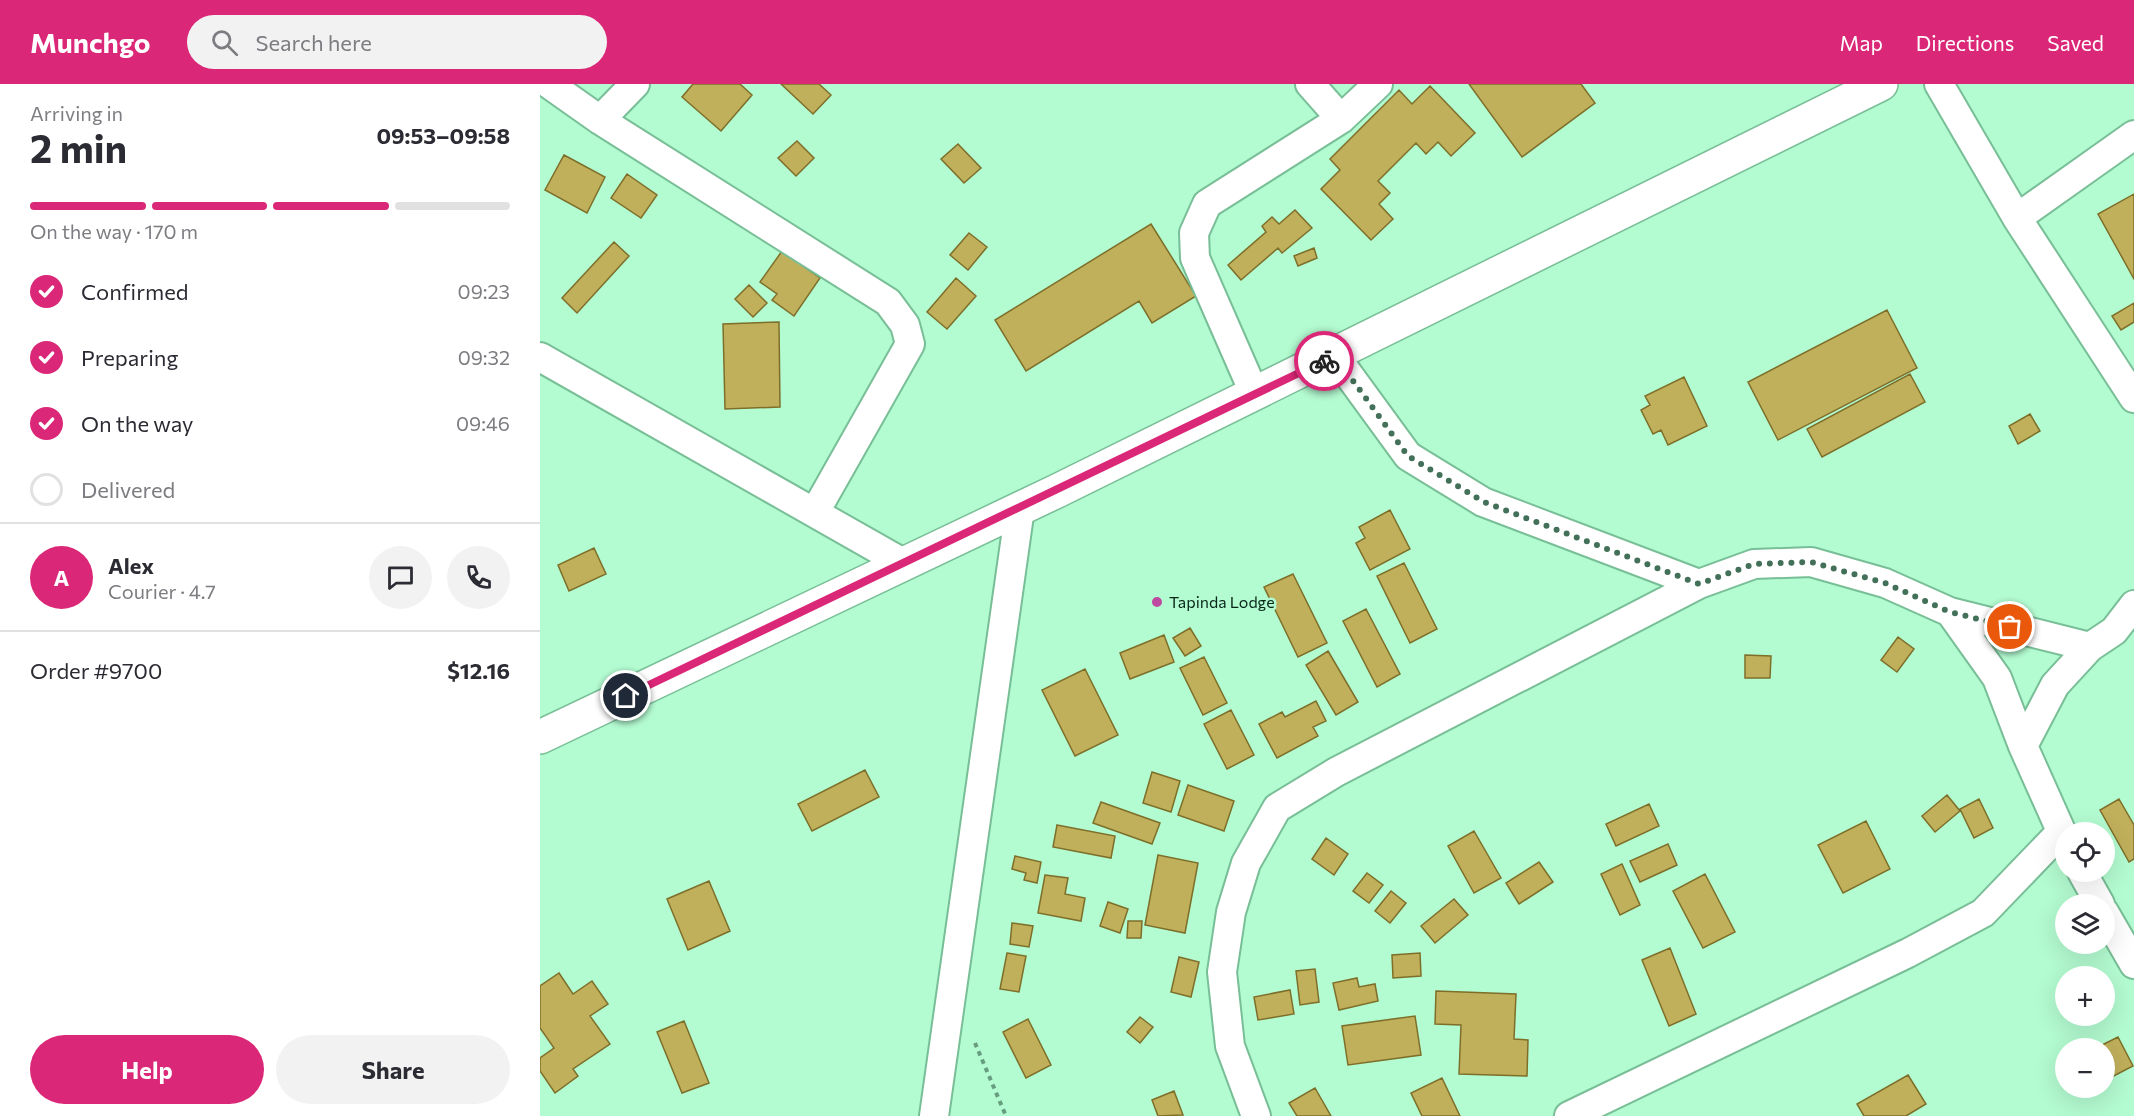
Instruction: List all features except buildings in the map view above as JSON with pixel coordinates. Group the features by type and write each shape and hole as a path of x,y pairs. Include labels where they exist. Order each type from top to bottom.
{"street":[{"path":"549,84 600,120 888,302 905,325 910,344 815,513"},
{"path":"600,120 635,84"},
{"path":"1310,84 1341,119"},
{"path":"1255,395 1195,258 1194,232 1207,204 1341,119 1378,84"},
{"path":"540,737 1255,395 1881,84"},
{"path":"1939,84 2017,218 2134,398"},
{"path":"2017,218 2134,135"},
{"path":"1335,356 1408,456 1484,502 1699,584"},
{"path":"540,357 903,562"},
{"path":"934,1116 1020,508"},
{"path":"1256,1116 1230,1046 1222,972 1232,912 1246,863 1277,808 1336,772 1699,584 1754,564 1811,562 1885,583 1950,612 2090,647"},
{"path":"2023,746 2055,685 2090,647 2124,631 2134,606"},
{"path":"1950,612 1997,678 2056,822"},
{"path":"1569,1116 1908,953 1983,913 2055,846"},
{"path":"2115,931 2134,964"}],"path":[{"path":"974,1041 1006,1116"}],"way so far":[{"path":"1324,361 1335,356 1408,456 1484,502 1699,584 1754,564 1811,562 1885,583 1950,612 2010,627"}],"place":[{"name":"Tapinda Lodge","path":"1157,602"}],"route":[{"path":"626,696 1324,361"}]}
